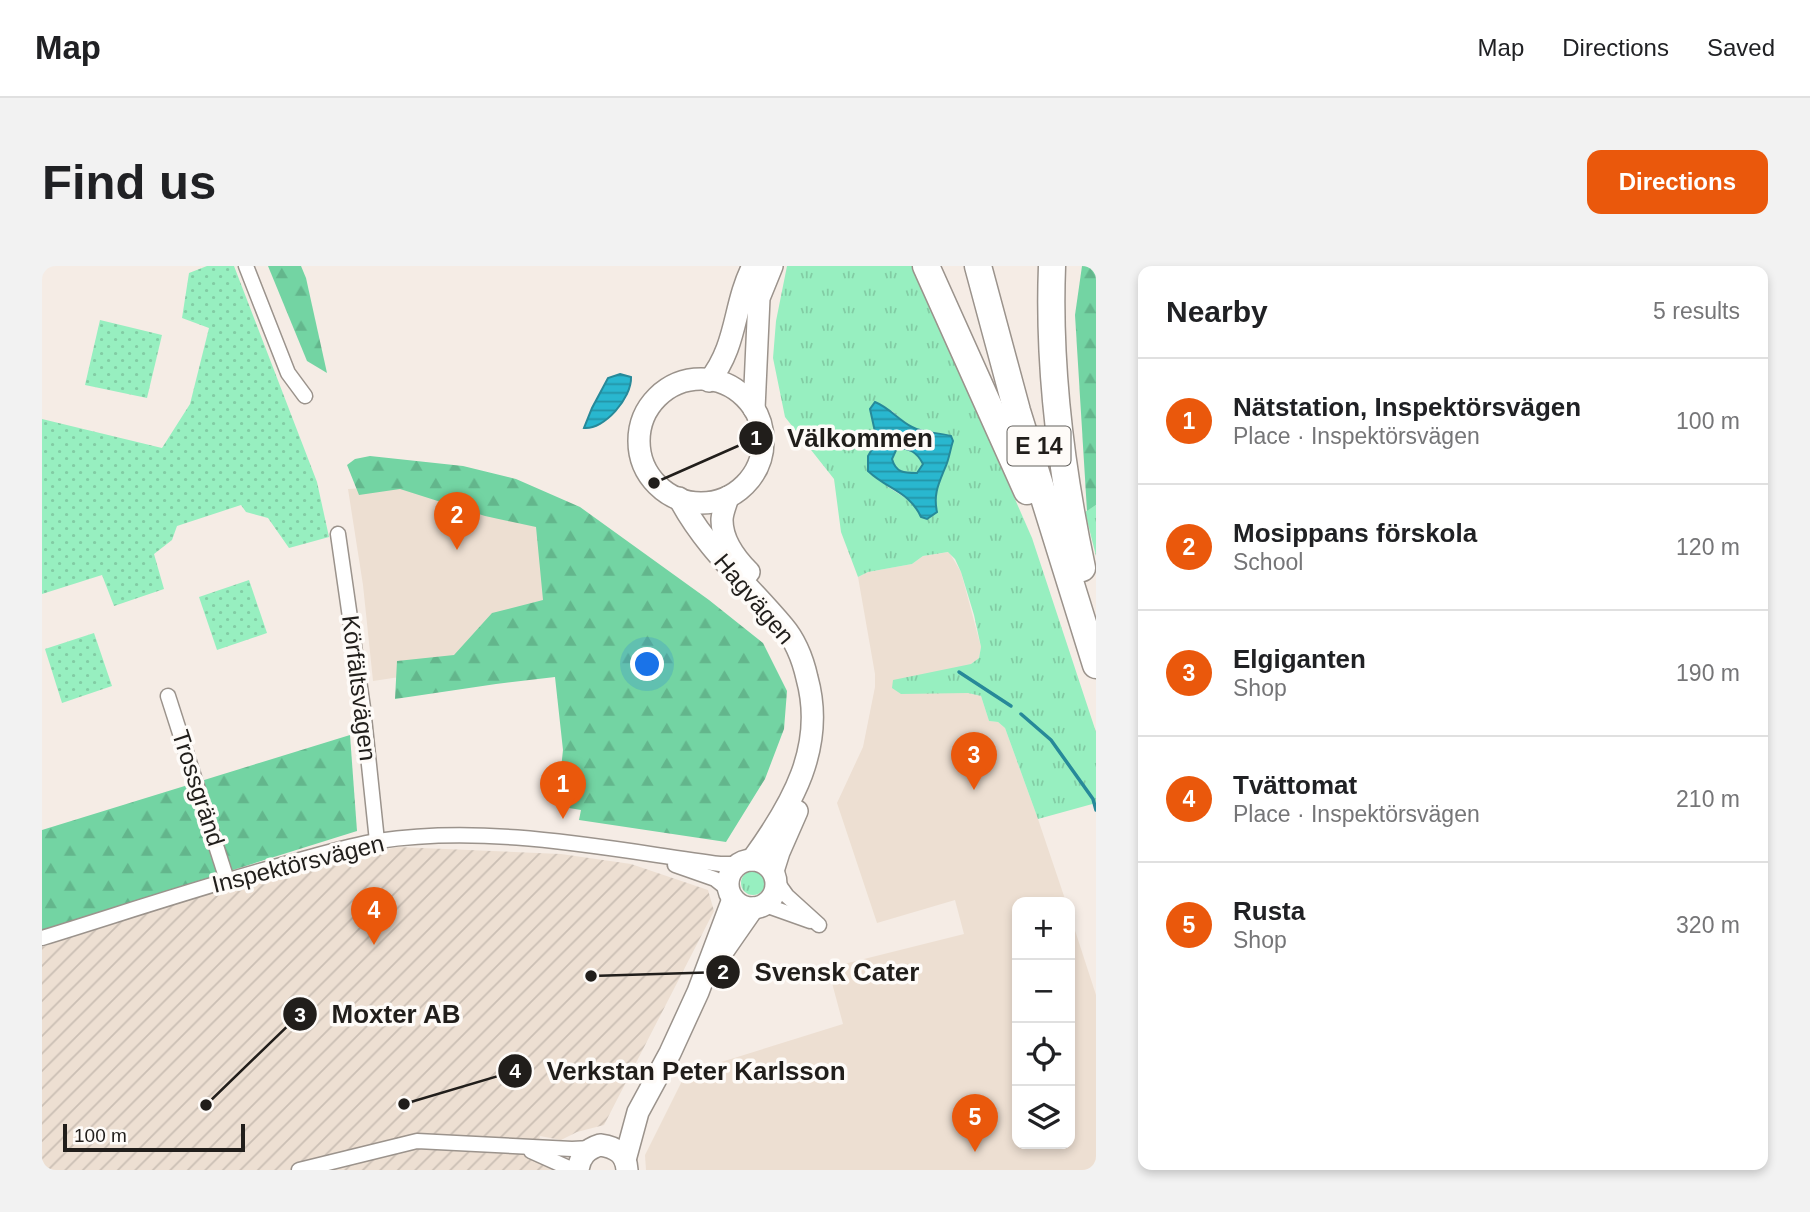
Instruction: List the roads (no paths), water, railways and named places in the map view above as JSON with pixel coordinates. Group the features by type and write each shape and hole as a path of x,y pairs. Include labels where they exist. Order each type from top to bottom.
{"highway":[{"path":"926,266 1090,621"},
{"name":"E 14","path":"978,266 1017,411 1090,621"},
{"name":"E 14","path":"989,266 1027,408 1090,621 1096,665"},
{"path":"1052,266 1055,407 1090,621"}],"street":[{"path":"246,266 288,373 304,397"},
{"path":"709,381 720,368 729,348 744,284 753,266"},
{"path":"754,409 760,298 772,266"},
{"path":"699,380 719,382 737,391 754,409 762,430 762,455 751,478 740,490 728,497 701,503 679,498 656,484 645,467 640,445 643,421 653,402 672,387 699,380"},
{"name":"Hagvägen","path":"728,497 722,520 726,537 737,560 799,628 816,657 827,709 820,759 779,852 775,877"},
{"name":"Hagvägen","path":"679,498 692,525 784,628 803,661 814,702 812,740 802,777 745,862"},
{"name":"Körfältsvägen","path":"338,534 363,708 377,841"},
{"name":"Trossgränd","path":"169,696 227,880"},
{"name":"Inspektörsvägen","path":"42,938 227,880 377,841 453,836 528,838 720,864 745,862"},
{"name":"Inspektörsvägen","path":"644,854 715,879 731,894"},
{"path":"627,1167 638,1112 670,1053 698,992 731,894 729,877 745,862 764,863 787,896 819,925 759,906 740,905 731,894"},
{"path":"698,992 759,906 772,898 775,877"},
{"path":"520,1147 575,1170 580,1160 638,1112"},
{"path":"299,1170 417,1141 617,1149 627,1167"}],"water":[{"path":"620,374 631,377 622,403 600,424 584,428 608,378"},
{"path":"875,402 917,429 951,436 953,441 948,462 936,494 937,512 927,519 921,517 904,496 868,471 868,456 877,441 870,409","holes":["897,448 909,450 918,456 923,464 917,473 898,470 892,459"]}],"waterway":[{"path":"959,672 1011,706"},
{"path":"1021,714 1051,740 1093,799 1096,810"}],"place":[{"name":"Välkommen","path":"654,483"},
{"name":"Mosippans förskola","path":"457,550"},
{"name":"Elgiganten","path":"974,790"},
{"name":"Nätstation, Inspektörsvägen","path":"563,819"},
{"name":"Tvättomat","path":"374,945"},
{"name":"Svensk Cater","path":"591,976"},
{"name":"Verkstan Peter Karlsson","path":"404,1104"},
{"name":"Moxter AB","path":"206,1105"},
{"name":"Rusta","path":"975,1152"}]}
